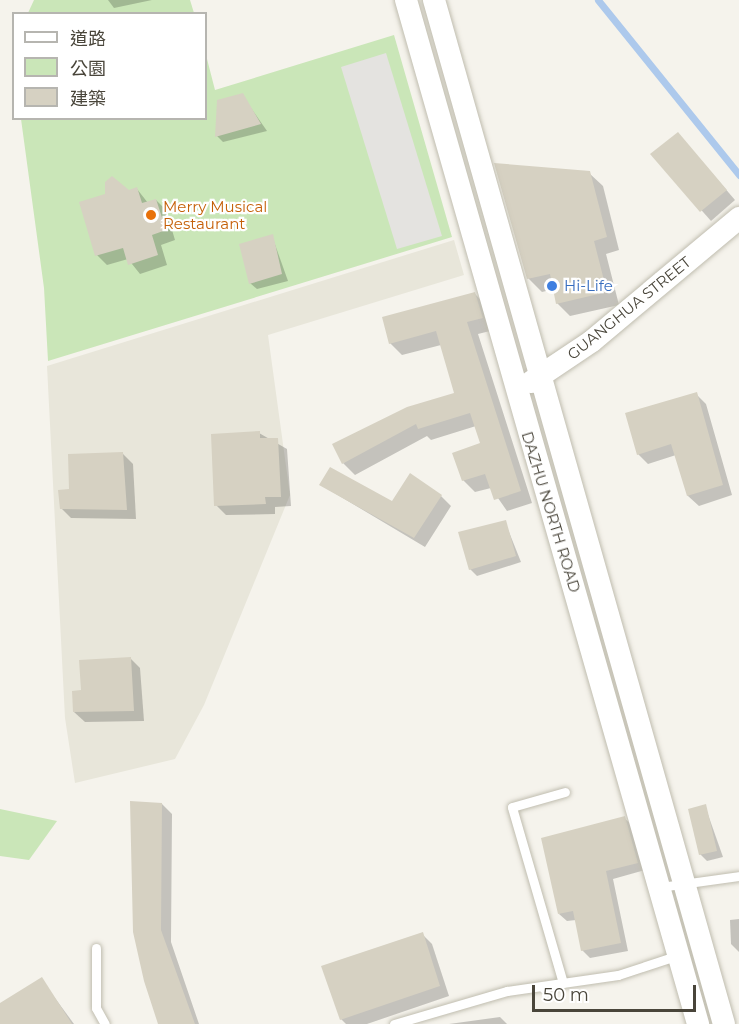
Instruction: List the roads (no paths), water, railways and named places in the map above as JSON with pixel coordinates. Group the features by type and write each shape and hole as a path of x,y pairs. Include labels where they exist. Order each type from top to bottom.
{"street":[{"name":"DAZHU NORTH ROAD","path":"406,0 514,392 660,887 698,1024"},
{"name":"DAZHU NORTH ROAD","path":"434,0 724,1024"},
{"name":"GUANGHUA STREET","path":"514,392 542,375 739,218"}],"lane":[{"path":"563,983 512,807 565,792"},
{"path":"660,887 682,881 739,876"},
{"path":"96,948 96,1008 105,1024"},
{"path":"394,1024 507,991 618,975 679,955"}],"waterway":[{"path":"598,0 739,175"}],"place":[{"name":"Merry Musical Restaurant","path":"151,215"},
{"name":"Hi-Life","path":"552,286"}]}
